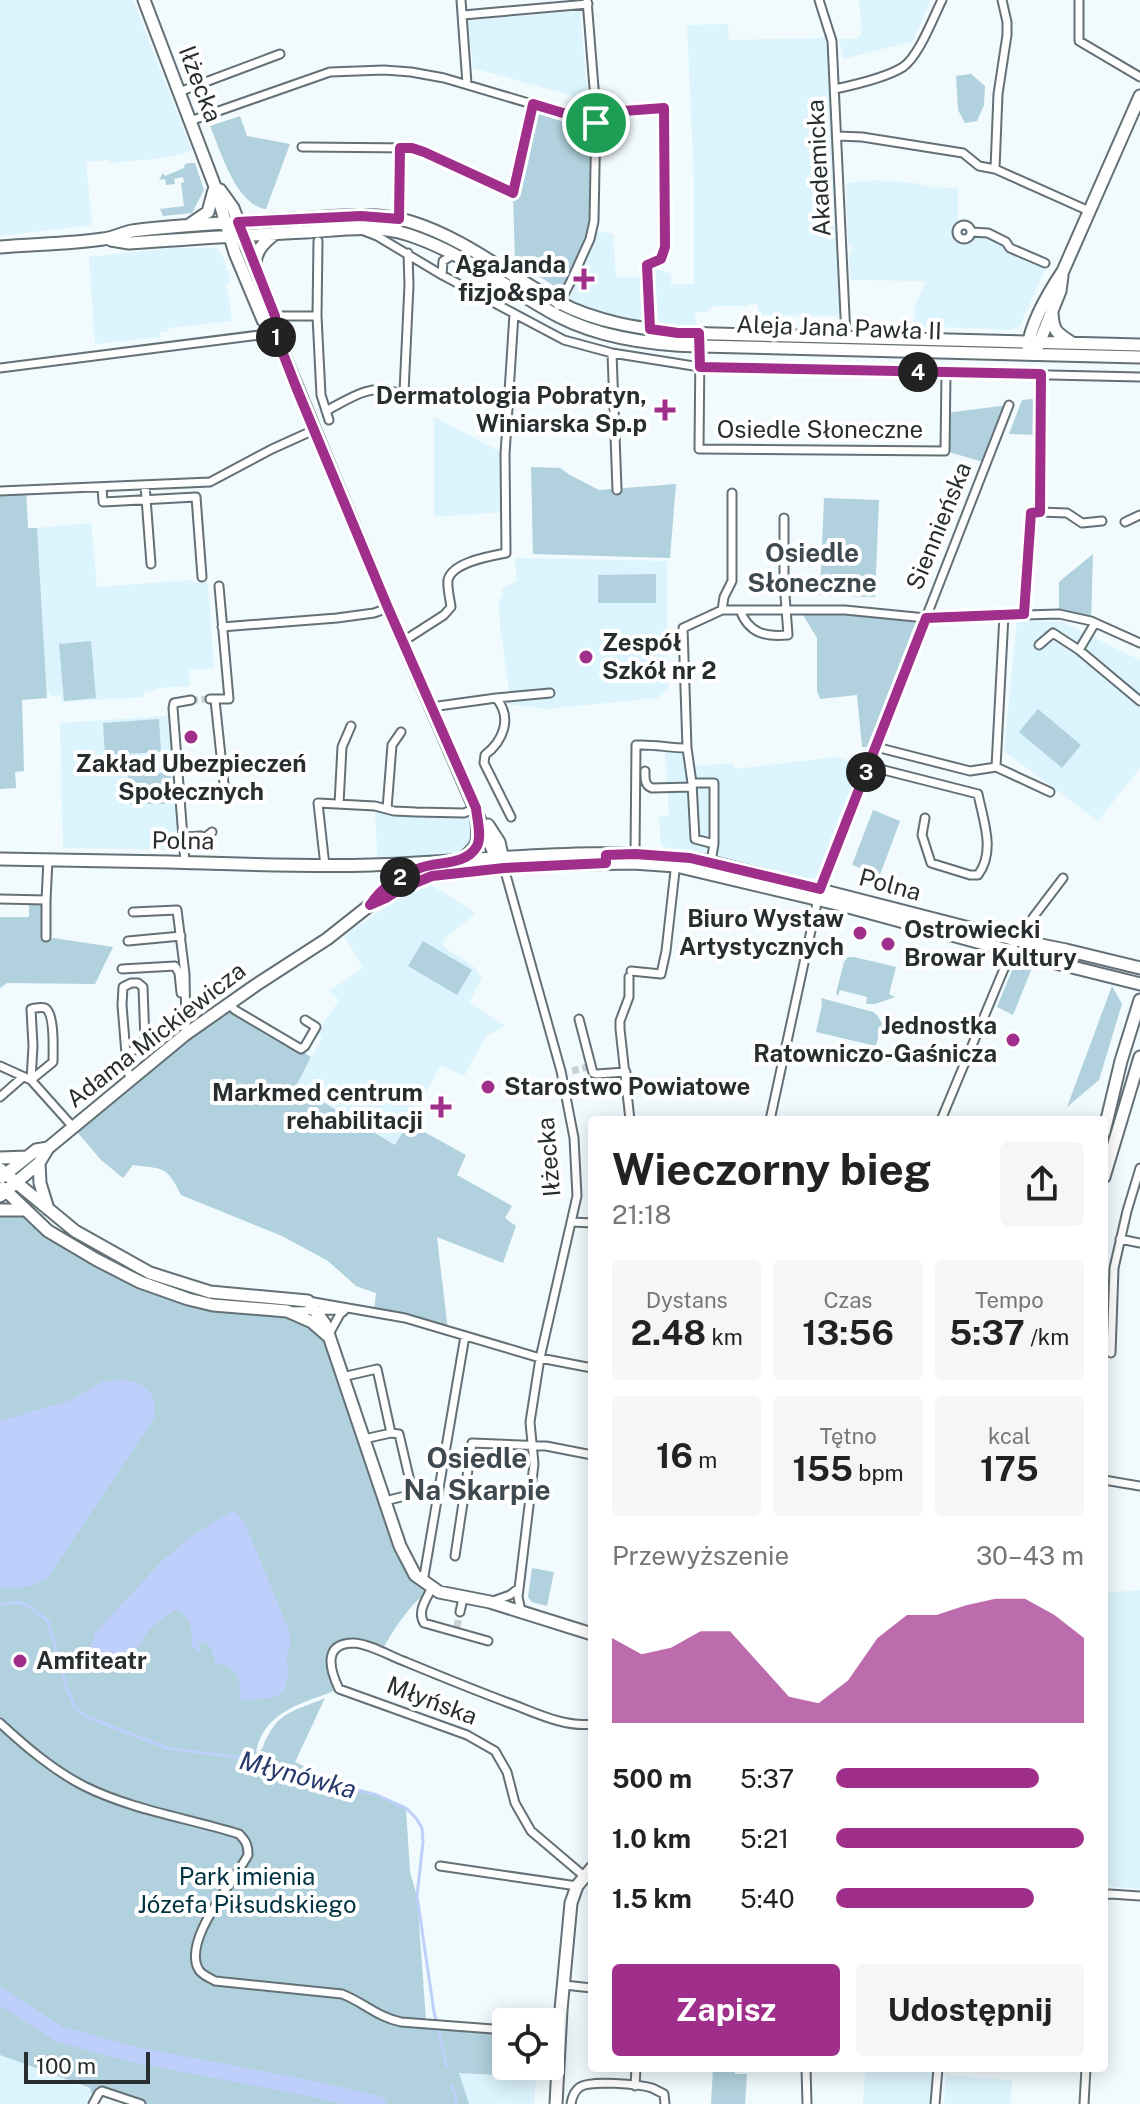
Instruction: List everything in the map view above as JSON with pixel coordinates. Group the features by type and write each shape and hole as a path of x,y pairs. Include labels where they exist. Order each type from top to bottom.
{"street":[{"name":"Iłżecka","path":"144,0 214,184 237,236 255,265 275,316 275,333"},
{"path":"461,0 467,84"},
{"name":"Akademicka","path":"819,0 832,38 846,337"},
{"path":"835,89 902,68 911,59 942,0"},
{"path":"995,169 998,94 1007,35 1002,0"},
{"path":"1079,0 1079,41 1140,77"},
{"path":"463,15 587,2 586,37 596,113 593,230 557,308"},
{"path":"179,92 280,54"},
{"path":"190,121 338,71 384,70 411,72 467,84 596,123"},
{"path":"1033,349 1052,288 1063,271 1140,96"},
{"path":"302,147 412,148 513,193 533,104"},
{"path":"596,113 664,108 665,247 661,259 647,265 650,329"},
{"path":"837,136 963,153 979,166 995,169 1089,211"},
{"path":"399,219 400,148"},
{"path":"184,227 208,212 214,184"},
{"name":"Aleja Jana Pawła II","path":"106,239 129,232 233,223 361,216 399,219 439,232 467,246 581,325 648,342 700,346 1033,349 1140,357"},
{"path":"358,229 377,236 442,275 564,340 612,353 700,367 1140,377"},
{"name":"Aleja Jana Pawła II","path":"106,239 129,243 379,229 407,234 455,254 557,308 650,329 678,333 1013,341 1033,349 1073,343 1140,345"},
{"path":"971,232 988,233 1006,242 1010,248 1045,263"},
{"path":"255,265 259,248 275,233"},
{"name":"Iłżecka","path":"237,236 235,253 263,320 275,333 402,642 502,861 561,1071 574,1138 577,1196 540,1358 530,1422 534,1464 519,1588 522,1613"},
{"path":"0,247 106,239"},
{"path":"318,241 317,316 321,395 328,416 369,389 401,392 409,285 408,253"},
{"path":"442,275 443,261 455,254"},
{"path":"1033,349 1060,291 1063,271"},
{"path":"1052,308 1056,332 1073,343"},
{"path":"402,642 444,615 451,607 448,581 452,573 470,561 506,553 505,454 514,314"},
{"path":"275,316 317,316"},
{"path":"0,368 275,333"},
{"path":"699,333 700,346"},
{"name":"Osiedle Słoneczne","path":"700,346 699,449 945,451 946,373"},
{"path":"612,353 617,490"},
{"path":"1040,512 1041,374"},
{"name":"Siennieńska","path":"771,1116 819,895 1009,405"},
{"path":"0,491 210,482 314,430"},
{"path":"195,482 202,577"},
{"path":"145,485 151,564"},
{"path":"102,487 103,502 196,497"},
{"path":"722,610 732,581 732,493"},
{"path":"1024,614 1031,513 1067,513 1082,523 1102,521"},
{"path":"1125,522 1140,515"},
{"path":"740,610 743,619 758,633 777,640 788,635 784,518"},
{"path":"219,586 229,699 212,700 224,784"},
{"path":"222,627 337,618 388,608"},
{"path":"714,844 695,839 687,748 683,628 722,610 845,610 926,618 1059,614 1095,623 1140,643"},
{"path":"996,767 1004,615"},
{"path":"1079,650 1095,623"},
{"path":"1039,645 1053,633 1079,650 1140,701"},
{"path":"431,707 550,693"},
{"path":"496,698 502,706 502,737 498,745 485,755 484,763 511,817"},
{"path":"185,863 173,708 174,703 191,700"},
{"path":"339,804 342,747 351,726"},
{"path":"387,809 392,745 401,732"},
{"path":"635,854 636,745 663,744 670,748 687,748"},
{"path":"876,747 970,771 996,767 1050,792"},
{"path":"868,766 978,794 989,845 983,869 978,875 931,863 922,835 925,818"},
{"path":"645,771 645,781 652,788 714,783 714,844 710,868"},
{"path":"325,866 318,803 375,806 404,812 464,813 476,808"},
{"name":"Iłżecka","path":"460,861 476,848 478,842 476,808"},
{"path":"184,837 207,835"},
{"name":"Polna","path":"606,859 635,854 710,868 1014,946 1140,984"},
{"name":"Polna","path":"0,859 325,866 460,861 676,861"},
{"path":"46,937 48,860"},
{"name":"Adama Mickiewicza","path":"396,884 502,861"},
{"path":"630,1116 620,1021 629,997 630,974 661,974 676,861"},
{"name":"Adama Mickiewicza","path":"4,1182 39,1163 48,1148 186,1034 327,939 370,905 386,898 396,884 434,863"},
{"path":"366,865 380,871 396,884"},
{"path":"387,865 396,884"},
{"path":"943,1116 1014,946 1063,878"},
{"path":"0,899 46,900"},
{"path":"133,912 177,910 185,974 186,1034"},
{"path":"128,941 181,936"},
{"name":"Polna","path":"1014,946 1066,950 1140,968"},
{"path":"122,969 175,966 185,1011"},
{"path":"126,1054 145,1041 143,987 138,983 123,987 126,1054 131,1080"},
{"path":"1108,1116 1140,1000"},
{"path":"229,1004 301,1049 316,1027 305,1020"},
{"path":"0,1097 53,1062 51,1018 49,1011 43,1007 31,1009 33,1046 27,1079"},
{"path":"579,1019 591,1070 596,1074 626,1072"},
{"path":"1108,1164 1140,1057"},
{"path":"0,1066 27,1079 73,1127"},
{"path":"561,1071 572,1071"},
{"name":"Adama Mickiewicza","path":"4,1182 36,1150 48,1148"},
{"path":"0,1158 27,1157"},
{"path":"39,1163 40,1183 48,1210"},
{"path":"1111,1353 1114,1268 1140,1168"},
{"path":"4,1182 85,1237 150,1273 195,1289 405,1318 540,1358 588,1367"},
{"path":"4,1182 24,1210 48,1231 130,1276 167,1292 213,1305 287,1311 312,1305"},
{"path":"0,1210 24,1210"},
{"path":"573,1222 588,1223"},
{"path":"1120,1239 1140,1243"},
{"path":"312,1305 325,1324 385,1501 415,1575 439,1592 490,1602 588,1633"},
{"path":"328,1336 340,1314 349,1308"},
{"path":"287,1311 312,1322 328,1336"},
{"path":"465,1336 421,1612 422,1620 428,1625 488,1641"},
{"path":"342,1377 377,1369 391,1433"},
{"path":"364,1439 399,1434 413,1494 385,1501"},
{"path":"455,1556 472,1443 533,1446 588,1454"},
{"path":"1108,1481 1140,1486"},
{"path":"490,1602 519,1588"},
{"path":"460,1612 463,1598"},
{"name":"Młyńska","path":"584,1876 531,1831 515,1803 507,1772 495,1751 467,1735 339,1689 331,1673 331,1659 340,1646 358,1643 552,1718 588,1724"},
{"path":"0,1723 57,1771 85,1786 110,1797 239,1834 246,1840 248,1855 198,1941 196,1960 199,1970 206,1976 215,1981 342,1994 385,2018 492,2029"},
{"path":"440,1866 584,1876 571,1903 560,2008"},
{"path":"1108,1894 1140,1896"},
{"path":"564,1985 588,1988"},
{"path":"635,2086 636,2072"},
{"path":"806,2072 807,2104"},
{"path":"935,2104 938,2072"},
{"path":"1084,2104 1086,2072"},
{"path":"571,2104 577,2090 588,2084 654,2089 664,2094 665,2104"},
{"path":"93,2104 99,2093 105,2091 141,2104"}],"shaded area":[{"path":"0,0 133,0 192,151 164,158 86,162 92,225 0,236"},
{"path":"859,0 931,0 913,41 843,59 839,39 856,39 862,35"},
{"path":"580,11 588,100 473,68 468,20"},
{"path":"728,24 729,40 828,38 840,313 837,316 767,315 758,314 758,304 713,306 707,312 694,312 699,333 650,329 560,303 593,230 613,234 616,277 637,278 647,265 671,274 671,284 694,284 694,178 687,25"},
{"path":"875,180 958,189 958,221 966,222 1003,242 1013,253 1046,267 1020,326 1011,330 915,326 914,309 926,281 850,280 849,256 852,246 848,244 846,183"},
{"path":"173,248 216,248 223,257 231,283 225,284 232,321 169,328 169,331 160,332 161,337 95,344 89,257"},
{"path":"434,417 505,454 506,512 434,517"},
{"path":"91,523 97,587 192,580 193,583 207,582 214,668 189,670 190,686 157,688 144,692 144,697 62,702 61,695 51,696 47,690 37,528"},
{"name":"Zespół Szkół nr 2","path":"515,558 667,561 668,689 657,698 546,709 507,704 509,691 499,600 503,597 502,588 517,581"},
{"path":"1017,621 1062,622 1140,660 1140,768 1098,821 1004,751"},
{"path":"168,716 180,850 63,848 60,723"},
{"path":"687,748 689,766 732,763 735,769 836,757 868,766 820,889 677,856 661,844 659,817 669,816 665,749"},
{"path":"375,806 446,813 476,808 478,835 460,861 387,865 377,856"},
{"path":"431,885 476,913 444,939 443,945 474,967 482,978 469,1002 505,1026 486,1036 464,1076 441,1065 396,1145 296,1086 322,1038 317,1034 339,1000 329,991 363,968 344,936 412,889"},
{"path":"1140,1590 1140,1889 1108,1886 1108,1593"},
{"path":"0,2055 90,2089 92,2104 0,2104"},
{"path":"865,2072 932,2072 930,2104 863,2104"},
{"path":"458,2073 492,2075 492,2080 536,2080 534,2104 469,2104"},
{"path":"946,2075 1012,2080 1010,2104 944,2104"}],"green space":[{"path":"971,74 985,86 984,105 977,121 965,123 958,110 956,76"},
{"path":"533,104 596,123 594,221 565,293 515,261 513,193"},
{"path":"240,116 247,136 290,144 266,209 255,205 238,188 210,126"},
{"path":"195,163 204,190 192,213 163,216 160,209 184,206 181,183 184,182 183,177 174,179 175,184 166,185 165,179 159,180 163,173 165,176 184,168 185,164"},
{"path":"1041,398 1041,435 1009,434 1022,400"},
{"path":"1009,405 987,463 945,451 945,413"},
{"path":"531,467 560,468 599,490 676,484 670,558 533,554"},
{"path":"26,490 28,528 37,528 47,698 22,700 24,771 15,772 16,788 0,789 0,491"},
{"path":"824,498 879,500 875,597 820,595"},
{"path":"1093,554 1091,621 1059,614 1059,582"},
{"path":"656,574 656,603 598,603 598,575"},
{"path":"800,610 926,618 876,747 862,747 857,695 820,699 817,691 817,638"},
{"path":"91,641 96,698 64,701 59,644"},
{"path":"1038,709 1081,745 1062,768 1019,732"},
{"path":"159,719 161,752 105,755 103,723"},
{"path":"128,773 171,773 171,804 128,804"},
{"path":"873,810 900,821 880,875 852,865"},
{"path":"29,900 46,900 46,937 113,947 95,984 7,983 0,988 0,917 29,917"},
{"path":"423,941 472,970 457,995 408,966"},
{"path":"848,957 896,967 889,994 895,997 866,1004 867,997 840,990 838,996 836,993"},
{"path":"1015,963 1032,968 1013,1015 997,1007"},
{"path":"1112,986 1122,1004 1099,1080 1067,1107"},
{"path":"821,998 873,1012 887,1031 880,1030 876,1046 816,1032"},
{"path":"229,1004 311,1057 296,1086 395,1145 408,1123 466,1155 457,1175 512,1206 505,1218 516,1226 503,1263 437,1237 448,1331 374,1311 376,1293 356,1286 328,1261 282,1236 181,1195 163,1171 133,1165 123,1178 101,1160 73,1127"},
{"name":"Park imienia Józefa Piłsudskiego","path":"0,1210 24,1210 65,1242 188,1299 287,1311 328,1336 400,1546 432,1588 409,1609 381,1652 358,1643 340,1646 331,1659 339,1689 277,1717 260,1738 256,1752 262,1749 279,1720 325,1698 295,1762 346,1787 377,1795 406,1808 410,1872 417,1896 426,2020 492,2025 492,2075 459,2073 469,2104 141,2104 105,2091 93,2101 90,2088 0,2055"},
{"path":"532,1568 554,1572 547,1606 532,1602 528,1597"},
{"path":"713,2072 747,2074 745,2104 711,2104"}],"water":[{"path":"123,1379 149,1391 154,1401 154,1418 47,1579 26,1587 0,1588 0,1421 71,1400 101,1382"},
{"path":"234,1511 244,1521 290,1633 286,1658 289,1672 284,1691 269,1698 240,1698 240,1685 233,1670 216,1664 205,1642 198,1644 201,1653 192,1647 191,1625 181,1611 175,1610 155,1624 141,1645 107,1659 90,1649 95,1633 161,1562 189,1538"}],"waterway":[{"name":"Młynówka","path":"0,1605 18,1602 31,1607 48,1621 66,1686 75,1707 87,1717 167,1748 269,1764 301,1780 377,1795 406,1808 416,1818 422,1828 423,1842 417,1896 434,2012 447,2067"},
{"path":"0,1996 59,2034 136,2055 378,2104"},
{"name":"Młynówka","path":"452,2086 457,2104"}],"tunnel":[{"path":"191,700 210,699"},
{"path":"572,1071 587,1067"},
{"path":"457,1627 460,1612"}],"place":[{"name":"AgaJanda fizjo&spa","path":"584,279"},
{"name":"Dermatologia Pobratyn, Winiarska Sp.p","path":"665,410"},
{"name":"Zespół Szkół nr 2","path":"586,657"},
{"name":"Zakład Ubezpieczeń Społecznych","path":"191,737"},
{"name":"Biuro Wystaw Artystycznych","path":"860,933"},
{"name":"Ostrowiecki Browar Kultury","path":"888,944"},
{"name":"Jednostka Ratowniczo-Gaśnicza","path":"1013,1040"},
{"name":"Starostwo Powiatowe","path":"488,1087"},
{"name":"Markmed centrum rehabilitacji","path":"441,1107"},
{"name":"Amfiteatr","path":"20,1661"}],"district":[{"name":"Osiedle Słoneczne","path":"812,568"},
{"name":"Osiedle Na Skarpie","path":"477,1474"}],"route":[{"path":"533,104 596,123 596,113 664,108 665,247 661,259 647,265 650,329 699,333 700,367 1041,374 1040,512 1031,513 1024,614 926,618 820,889 690,858 606,855 606,863 504,868 432,876 370,905 381,890 398,878 434,863 460,861 476,848 476,808 296,387 275,333 275,316 238,222 361,216 399,219 400,148 424,152 513,193 533,104"}]}
